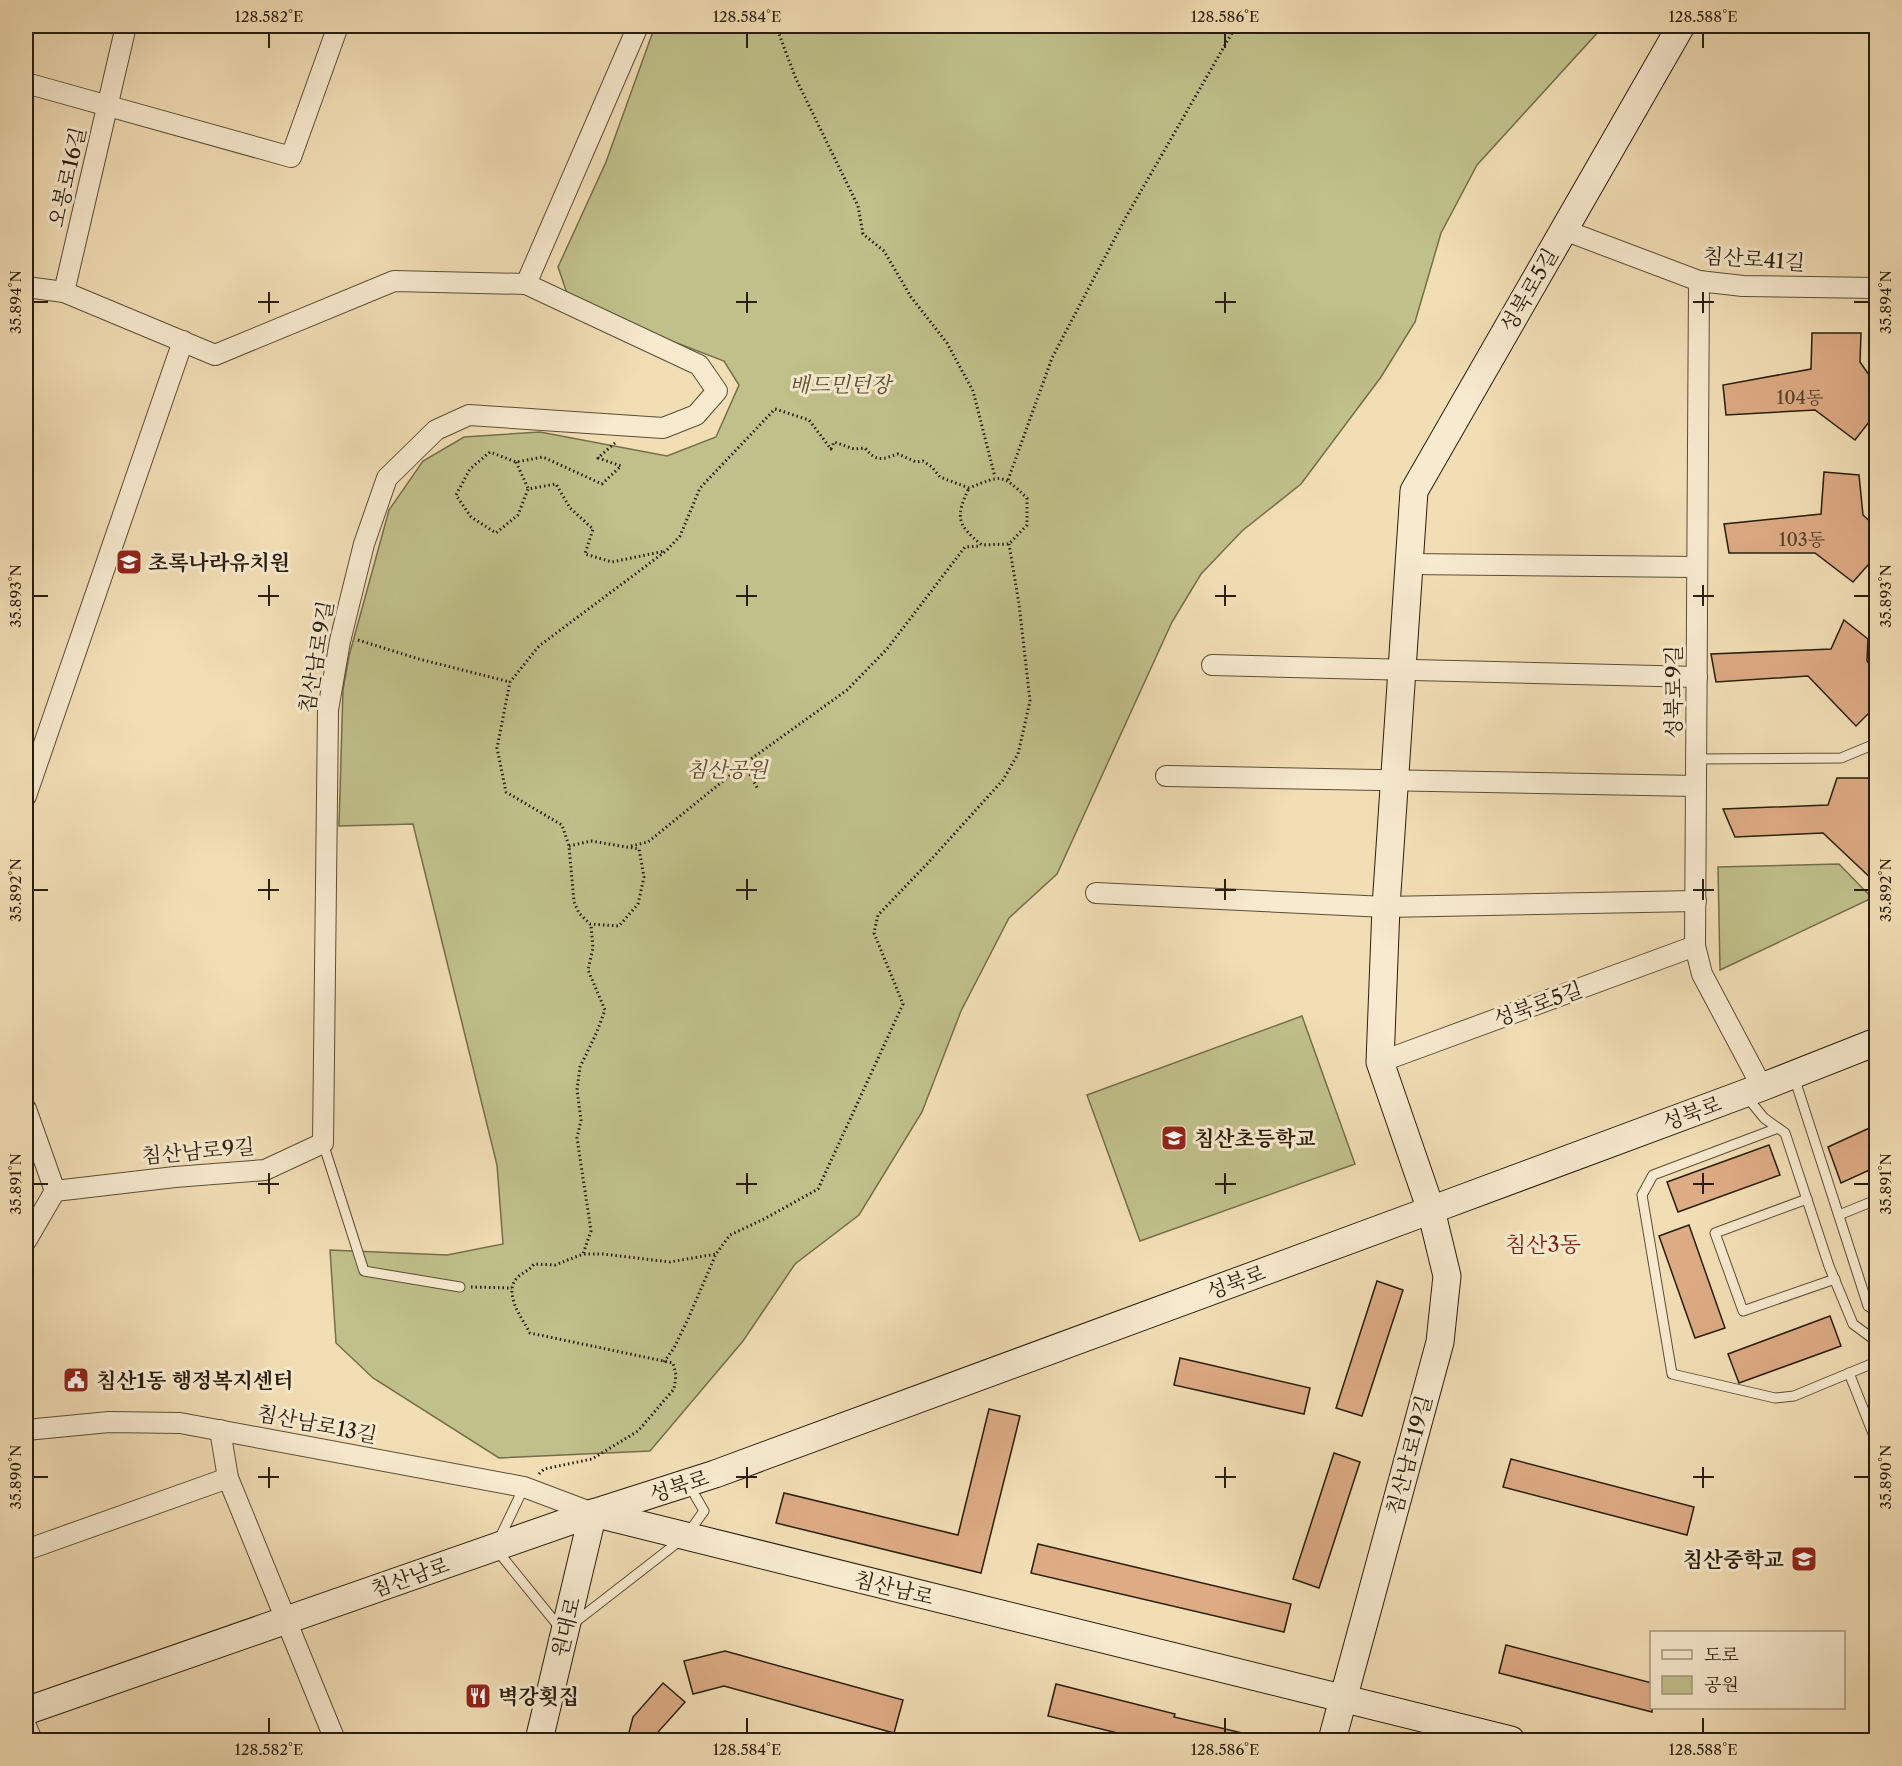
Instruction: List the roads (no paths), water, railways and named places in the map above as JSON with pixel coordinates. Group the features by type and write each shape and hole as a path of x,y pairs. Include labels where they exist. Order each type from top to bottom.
{"main road":[{"name":"성북로5길","path":"1431,1210 1380,1062 1386,907 1414,491 1681,26"},
{"name":"성북로","path":"593,1513 688,1483 1431,1210 1794,1075 1876,1042"},
{"name":"침산남로19길","path":"1332,1740 1440,1342 1447,1276 1431,1210"},
{"name":"침산남로","path":"26,1711 593,1513 1511,1740"},
{"name":"원대로","path":"538,1740 593,1513"}],"street":[{"name":"오봉로16길","path":"64,292 126,26"},
{"path":"26,83 291,157 338,26"},
{"path":"26,287 64,292 215,355 394,281 526,284 638,26"},
{"name":"침산로41길","path":"1564,230 1699,281 1743,286 1876,288"},
{"name":"성북로9길","path":"1699,281 1695,946 1702,974 1753,1090"},
{"name":"침산남로9길","path":"55,1191 175,1177 265,1170 323,1143 328,710 342,634 364,544 387,478 436,430 469,415 663,428 696,415 717,391 699,365 526,284"},
{"path":"26,796 183,341"},
{"path":"1409,564 1697,567"},
{"path":"1212,665 1697,677"},
{"path":"1166,776 1696,786"},
{"path":"1096,893 1386,907 1696,901"},
{"name":"성북로5길","path":"1380,1062 1695,946"},
{"path":"26,1109 55,1191 26,1240"},
{"name":"침산남로13길","path":"26,1430 109,1422 180,1423 524,1487 593,1513"},
{"path":"220,1430 228,1478 335,1740"},
{"path":"26,1550 228,1478"},
{"path":"26,1726 32,1740"}],"lane":[{"path":"1696,759 1841,758 1876,742"},
{"path":"1794,1075 1868,1306 1876,1311"},
{"path":"1753,1090 1764,1118 1785,1133 1835,1279 1853,1324 1876,1341"},
{"path":"1778,1128 1653,1174 1642,1195 1672,1374 1775,1398 1794,1396 1876,1362"},
{"path":"323,1143 364,1271 460,1287"},
{"path":"1807,1199 1715,1233 1743,1311 1835,1279"},
{"path":"1839,1215 1876,1200"},
{"path":"1849,1373 1876,1442"},
{"path":"524,1487 495,1548 563,1632 686,1536 704,1511 688,1483"}],"place":[{"name":"초록나라유치원","path":"129,562"},
{"name":"침산초등학교","path":"1174,1138"},
{"name":"침산1동 행정복지센터","path":"76,1380"},
{"name":"침산중학교","path":"1804,1559"},
{"name":"벽강횟집","path":"478,1696"}],"district":[{"name":"침산3동","path":"1543,1244"}],"park label":[{"name":"배드민턴장","path":"840,384"},
{"name":"침산공원","path":"727,769"}]}
